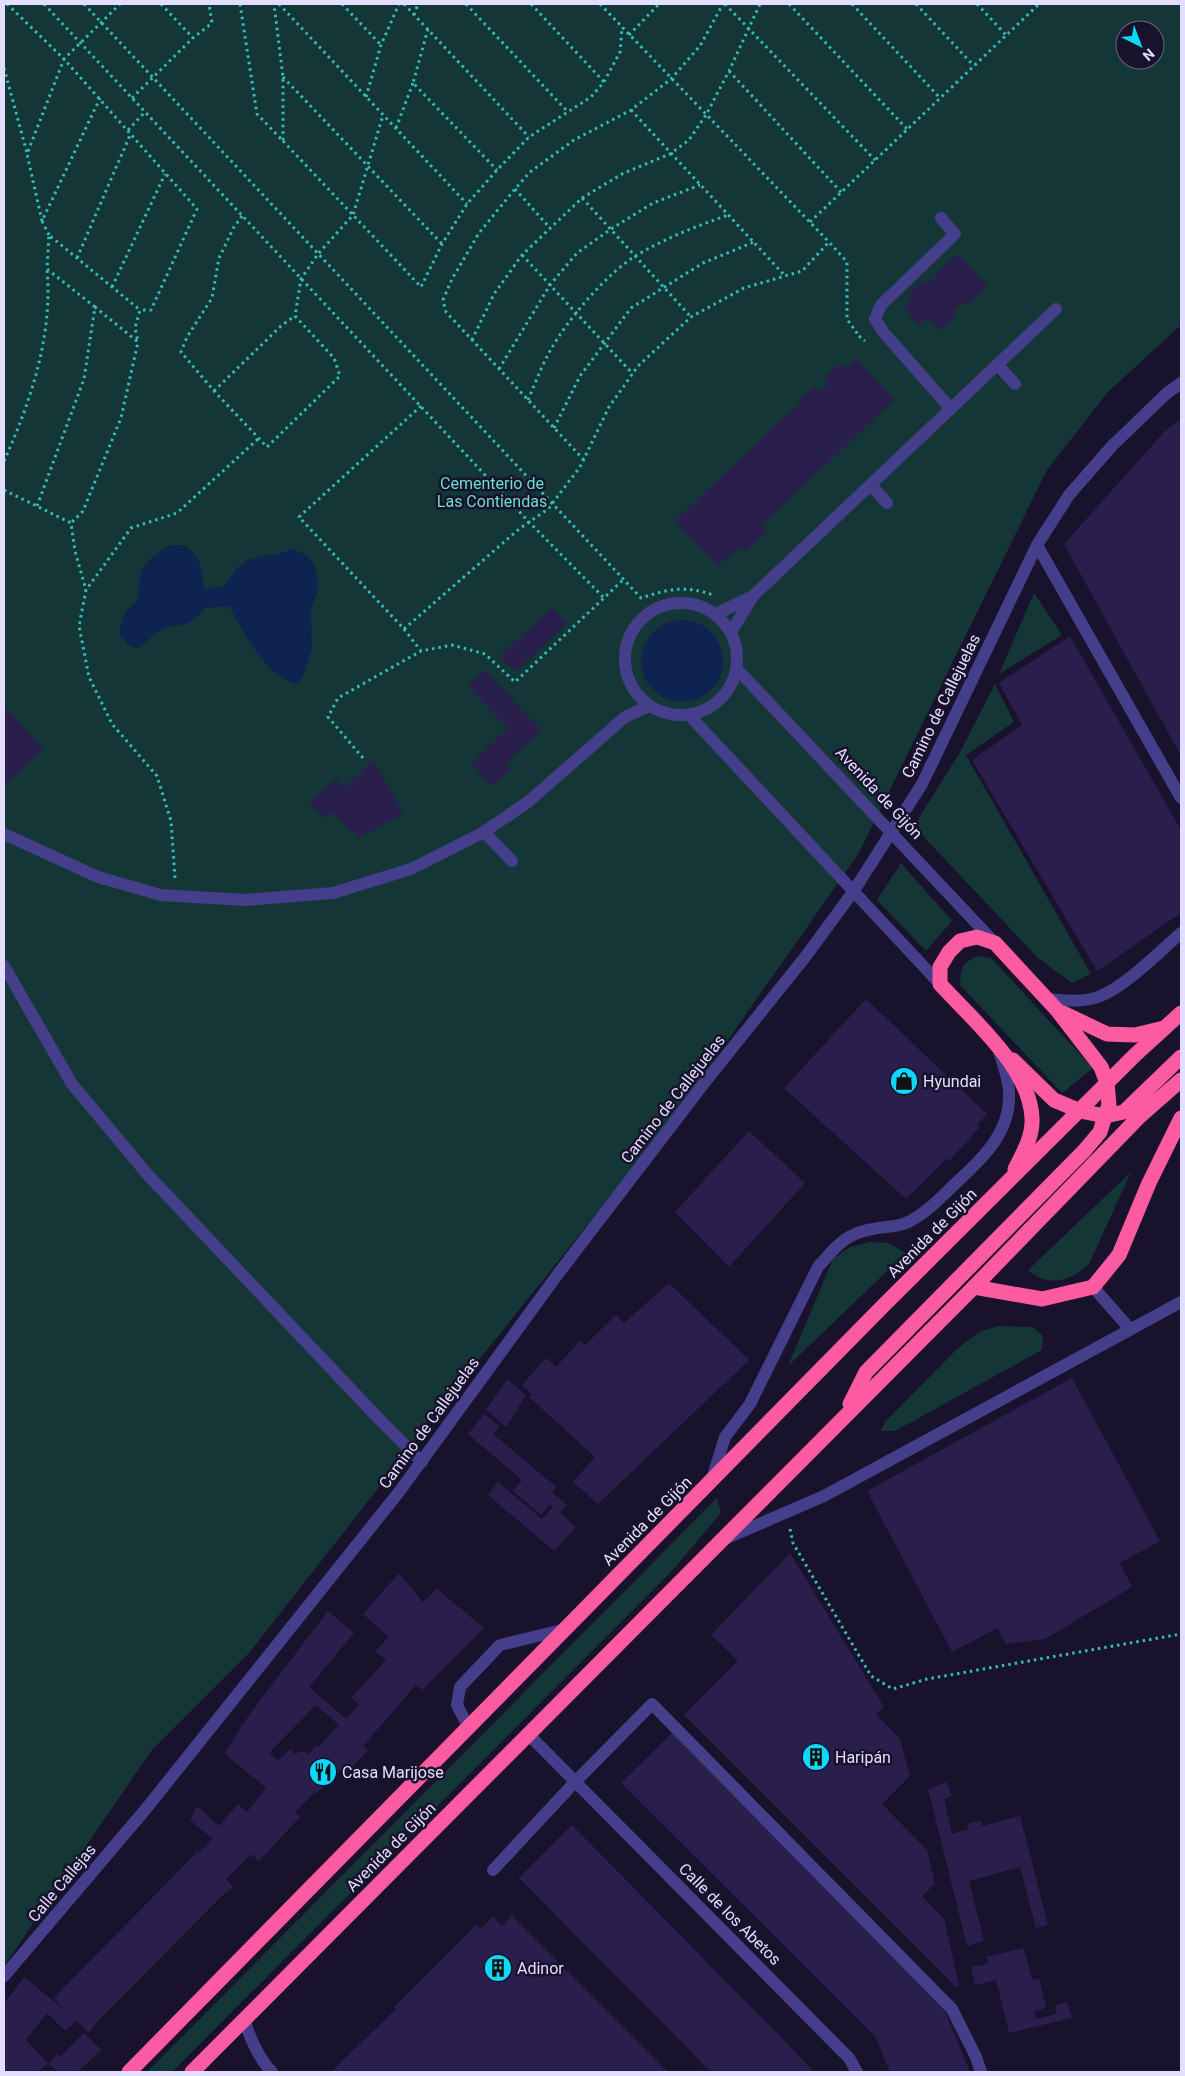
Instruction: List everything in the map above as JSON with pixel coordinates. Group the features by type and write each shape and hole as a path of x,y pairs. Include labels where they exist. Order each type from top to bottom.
{"highway":[{"path":"843,1416 866,1372 1084,1151 1100,1132 1105,1116 1109,1105 1107,1083 1101,1067 1052,1004 995,942 977,937 960,941 949,952 940,967 940,984 998,1046 1054,1100 1080,1111 1105,1116 1124,1112 1181,1057"},
{"path":"1052,1004 1107,1034 1135,1035 1166,1028"},
{"name":"Avenida de Gijón","path":"129,2072 712,1482 883,1306 1107,1083 1181,1013"},
{"path":"998,1046 1030,1099 1032,1120 1029,1141 1011,1179"},
{"name":"Avenida de Gijón","path":"192,2072 843,1416 974,1287 1140,1116 1181,1080"},
{"path":"974,1287 1042,1299 1093,1287 1119,1255 1149,1183 1181,1118"}],"street":[{"path":"941,218 955,234 881,305 875,319 884,333 952,409"},
{"path":"732,632 753,596 1056,309"},
{"path":"998,365 1015,384"},
{"name":"Camino de Callejuelas","path":"145,1810 387,1508 558,1274 705,1082 806,956 853,892 922,784 1037,545 1069,495 1112,446 1181,382"},
{"path":"871,485 887,503"},
{"path":"1037,545 1181,798"},
{"path":"716,614 753,596"},
{"path":"686,602 701,606 716,614 732,632 738,652 737,669 731,685 720,700 706,710 690,715 662,713 649,706 635,692 625,670 624,656 634,627 644,616 657,608 671,603 686,602"},
{"name":"Avenida de Gijón","path":"737,669 995,942"},
{"path":"625,717 635,692"},
{"path":"4,834 98,877 161,895 244,900 333,893 411,868 484,832 528,802 625,717 649,706"},
{"path":"690,715 940,984"},
{"path":"484,832 512,861"},
{"path":"1052,1004 1097,998 1120,985 1181,933"},
{"path":"4,966 72,1084 148,1175 422,1462"},
{"name":"Avenida de Gijón","path":"712,1482 725,1438 750,1404 818,1268 832,1250 843,1239 857,1233 872,1228 892,1227 909,1222 924,1213 982,1159 994,1145 1008,1111 1009,1092 998,1046"},
{"path":"1093,1287 1130,1330"},
{"name":"Avenida de Gijón","path":"722,1540 824,1496 1181,1302"},
{"path":"469,1728 457,1705 460,1687 500,1645 566,1628"},
{"path":"493,1870 575,1782 652,1704 952,2009 976,2058 980,2072"},
{"name":"Calle de los Abetos","path":"528,1734 849,2058 857,2072"},
{"name":"Calle Callejas","path":"4,1976 145,1810"},
{"path":"244,2019 266,2070"}],"path":[{"path":"4,68 28,154 42,221 49,235 140,310 151,310 197,209 64,58 7,4"},
{"path":"44,4 529,522 604,598"},
{"path":"84,4 641,598 669,589 696,589 720,598"},
{"path":"28,154 64,58 120,4"},
{"path":"161,4 193,38"},
{"path":"132,98 193,38 212,23 208,4"},
{"path":"240,4 256,114 420,287 442,244 466,204 529,137 591,97 604,82 620,52 622,28"},
{"path":"274,4 283,76 283,141"},
{"path":"279,4 466,204"},
{"path":"342,4 380,45"},
{"path":"366,97 380,45 398,4"},
{"path":"404,4 529,137"},
{"path":"414,15 418,4"},
{"path":"466,4 567,111"},
{"path":"531,4 604,82"},
{"path":"600,4 847,262 847,319 859,336 870,346"},
{"path":"629,35 659,4"},
{"path":"584,460 446,312 444,300 452,279 479,233 530,172 574,140 631,110 671,79 700,46 724,4 875,160"},
{"path":"472,340 494,294 522,255 582,198 622,174 670,154 689,140 706,115 729,71 747,27 760,4"},
{"path":"789,4 907,129"},
{"path":"852,4 940,98"},
{"path":"916,4 974,66"},
{"path":"977,4 1006,35"},
{"path":"810,222 1039,4"},
{"path":"396,128 413,83 428,29"},
{"path":"729,71 841,192"},
{"path":"283,76 442,244"},
{"path":"413,83 497,170"},
{"path":"42,221 100,98"},
{"path":"631,110 785,276"},
{"path":"77,258 130,131 145,112"},
{"path":"214,391 282,324 295,316 301,279 318,254 353,215 369,167 383,115"},
{"path":"112,287 165,174"},
{"path":"499,369 550,284 577,253 653,203 700,185"},
{"path":"515,189 550,228"},
{"path":"582,198 690,317"},
{"path":"528,400 550,350 576,313 604,281 635,256 678,234 728,215"},
{"path":"242,216 234,227 219,258 212,298 187,337 181,352 214,391 267,447 340,376 334,358 295,316"},
{"path":"4,460 17,430 36,372 45,332 49,295 47,269 49,235"},
{"path":"554,428 580,376 631,308 704,263 754,242"},
{"path":"404,629 529,522 548,509 584,460 609,407 632,374 638,366 690,317 744,288 802,271 829,242"},
{"path":"522,255 632,374"},
{"path":"47,269 138,342"},
{"path":"37,506 84,379 95,307"},
{"path":"70,523 83,511 121,418 138,342 136,328 140,310"},
{"path":"859,336 875,319"},
{"path":"421,406 299,517 404,629 421,651"},
{"path":"176,896 171,821 157,776 112,724 89,677 79,626 86,590 131,528 176,513 259,438"},
{"path":"4,490 70,523"},
{"path":"70,523 75,551 86,590"},
{"path":"363,758 328,716 338,698 421,651 452,645 485,654 515,682 624,579"},
{"path":"788,1512 792,1543 870,1676 893,1689 928,1678 1181,1634"}],"green space":[{"name":"Cementerio de Las Contiendas","path":"4,4 1181,4 1181,325 1108,392 1047,470 859,853 674,1117 482,1356 249,1653 151,1751 4,1966"},
{"path":"1034,593 1062,635 999,674"},
{"path":"995,684 1014,722 966,755 1091,974 1072,983 1038,958 921,834 917,821 960,752"},
{"path":"901,863 952,921 926,951 877,900"},
{"path":"979,956 991,958 1093,1068 1062,1093 960,985 962,969 966,963"},
{"path":"1131,1172 1089,1264 1075,1275 1059,1280 1043,1279 1028,1270"},
{"path":"871,1242 888,1243 906,1253 788,1366 833,1259 850,1247"},
{"path":"998,1326 1033,1327 1043,1336 1042,1350 895,1431 881,1431 885,1422 956,1350 979,1332"},
{"path":"717,1498 721,1513 671,1572 172,2072 147,2072"}],"water":[{"path":"170,545 186,546 196,557 202,570 204,589 225,586 236,569 247,560 266,555 275,555 293,549 306,555 314,564 318,581 317,594 311,608 312,649 302,678 296,684 274,672 265,662 248,640 229,606 205,608 190,622 161,630 139,647 136,648 128,645 120,634 121,624 126,612 137,602 139,581 143,568 152,557"},
{"path":"682,620 698,623 711,632 720,645 723,661 720,677 711,690 698,699 682,702 666,699 653,690 644,677 641,661 644,645 653,632 666,623"}],"building":[{"path":"958,254 988,286 967,306 963,302 953,311 957,315 940,331 927,318 919,325 904,308 911,300 907,296 924,280 927,284 937,275 936,273"},
{"path":"856,358 894,400 762,525 767,531 742,554 744,544 718,566 675,521 801,402 800,400 815,386 820,392 829,383 824,378 841,363 847,367"},
{"path":"1181,419 1181,756 1064,544 1165,431"},
{"path":"552,608 567,624 515,672 500,656"},
{"path":"1070,636 1181,830 1181,913 1097,971 972,760 1022,725 999,683"},
{"path":"485,670 541,730 506,763 511,769 492,786 471,764 508,728 468,686"},
{"path":"4,706 43,748 4,786"},
{"path":"374,760 403,814 359,838 354,829 351,832 332,812 324,819 309,803 336,779 344,788"},
{"path":"866,999 987,1114 977,1125 980,1127 949,1161 946,1159 906,1199 784,1088"},
{"path":"749,1131 805,1183 729,1267 675,1212"},
{"path":"669,1283 749,1360 598,1504 573,1482 595,1457 529,1397 532,1394 522,1385 546,1358 556,1367 580,1341 585,1345 616,1315 624,1323"},
{"path":"1072,1378 1160,1541 1120,1563 1132,1587 1045,1639 1006,1644 997,1628 952,1652 867,1491"},
{"path":"507,1379 526,1395 506,1427 486,1410"},
{"path":"484,1414 500,1426 493,1434 556,1487 552,1492 567,1505 560,1513 576,1527 554,1551 488,1495 498,1482 542,1519 553,1507 550,1504 541,1515 513,1491 522,1480 468,1434"},
{"name":"Haripán","path":"790,1553 884,1707 876,1714 900,1739 910,1776 882,1804 927,1850 935,1884 922,1896 944,1919 959,1985 956,1987 684,1715 738,1661 711,1635"},
{"path":"399,1573 423,1602 437,1589 484,1628 422,1690 416,1685 363,1746 368,1750 348,1772 343,1768 295,1812 300,1817 259,1861 251,1854 226,1879 233,1887 97,2022 89,2033 77,2021 65,2031 47,2013 26,2040 48,2063 38,2072 4,2072 4,2004 24,1977 65,2010 54,1998 198,1851 199,1853 213,1839 190,1820 197,1806 219,1826 238,1804 247,1812 266,1788 225,1754 240,1728 328,1611 354,1633 309,1687 346,1719 359,1704 351,1698 386,1660 375,1651 389,1637 363,1614","holes":["316,1705 339,1725 318,1747 316,1745 308,1754 302,1751 295,1754 291,1749 278,1760 269,1753"]},
{"path":"674,1731 938,1994 970,2072 890,2072 875,2036 621,1783"},
{"path":"947,1782 952,1796 944,1799 952,1834 969,1829 967,1824 981,1820 982,1826 1020,1816 1048,1925 1036,1928 1020,1867 969,1881 984,1941 967,1946 928,1789"},
{"path":"572,1825 813,2072 711,2072 519,1878"},
{"name":"Adinor","path":"512,1916 668,2072 331,2072 396,2009 394,2007 476,1925 480,1929 493,1917 502,1926"},
{"path":"1024,1948 1032,1980 1039,1978 1046,2008 1034,2011 1036,2019 1057,2014 1055,2005 1067,2002 1072,2018 1009,2033 996,1980 975,1985 971,1967 988,1964 986,1957"},
{"path":"84,2033 101,2050 78,2072 58,2072 48,2063 58,2054 60,2057"}],"place":[{"name":"Hyundai","path":"904,1081"},
{"name":"Haripán","path":"816,1757"},
{"name":"Casa Marijose","path":"323,1772"},
{"name":"Adinor","path":"498,1968"}]}
